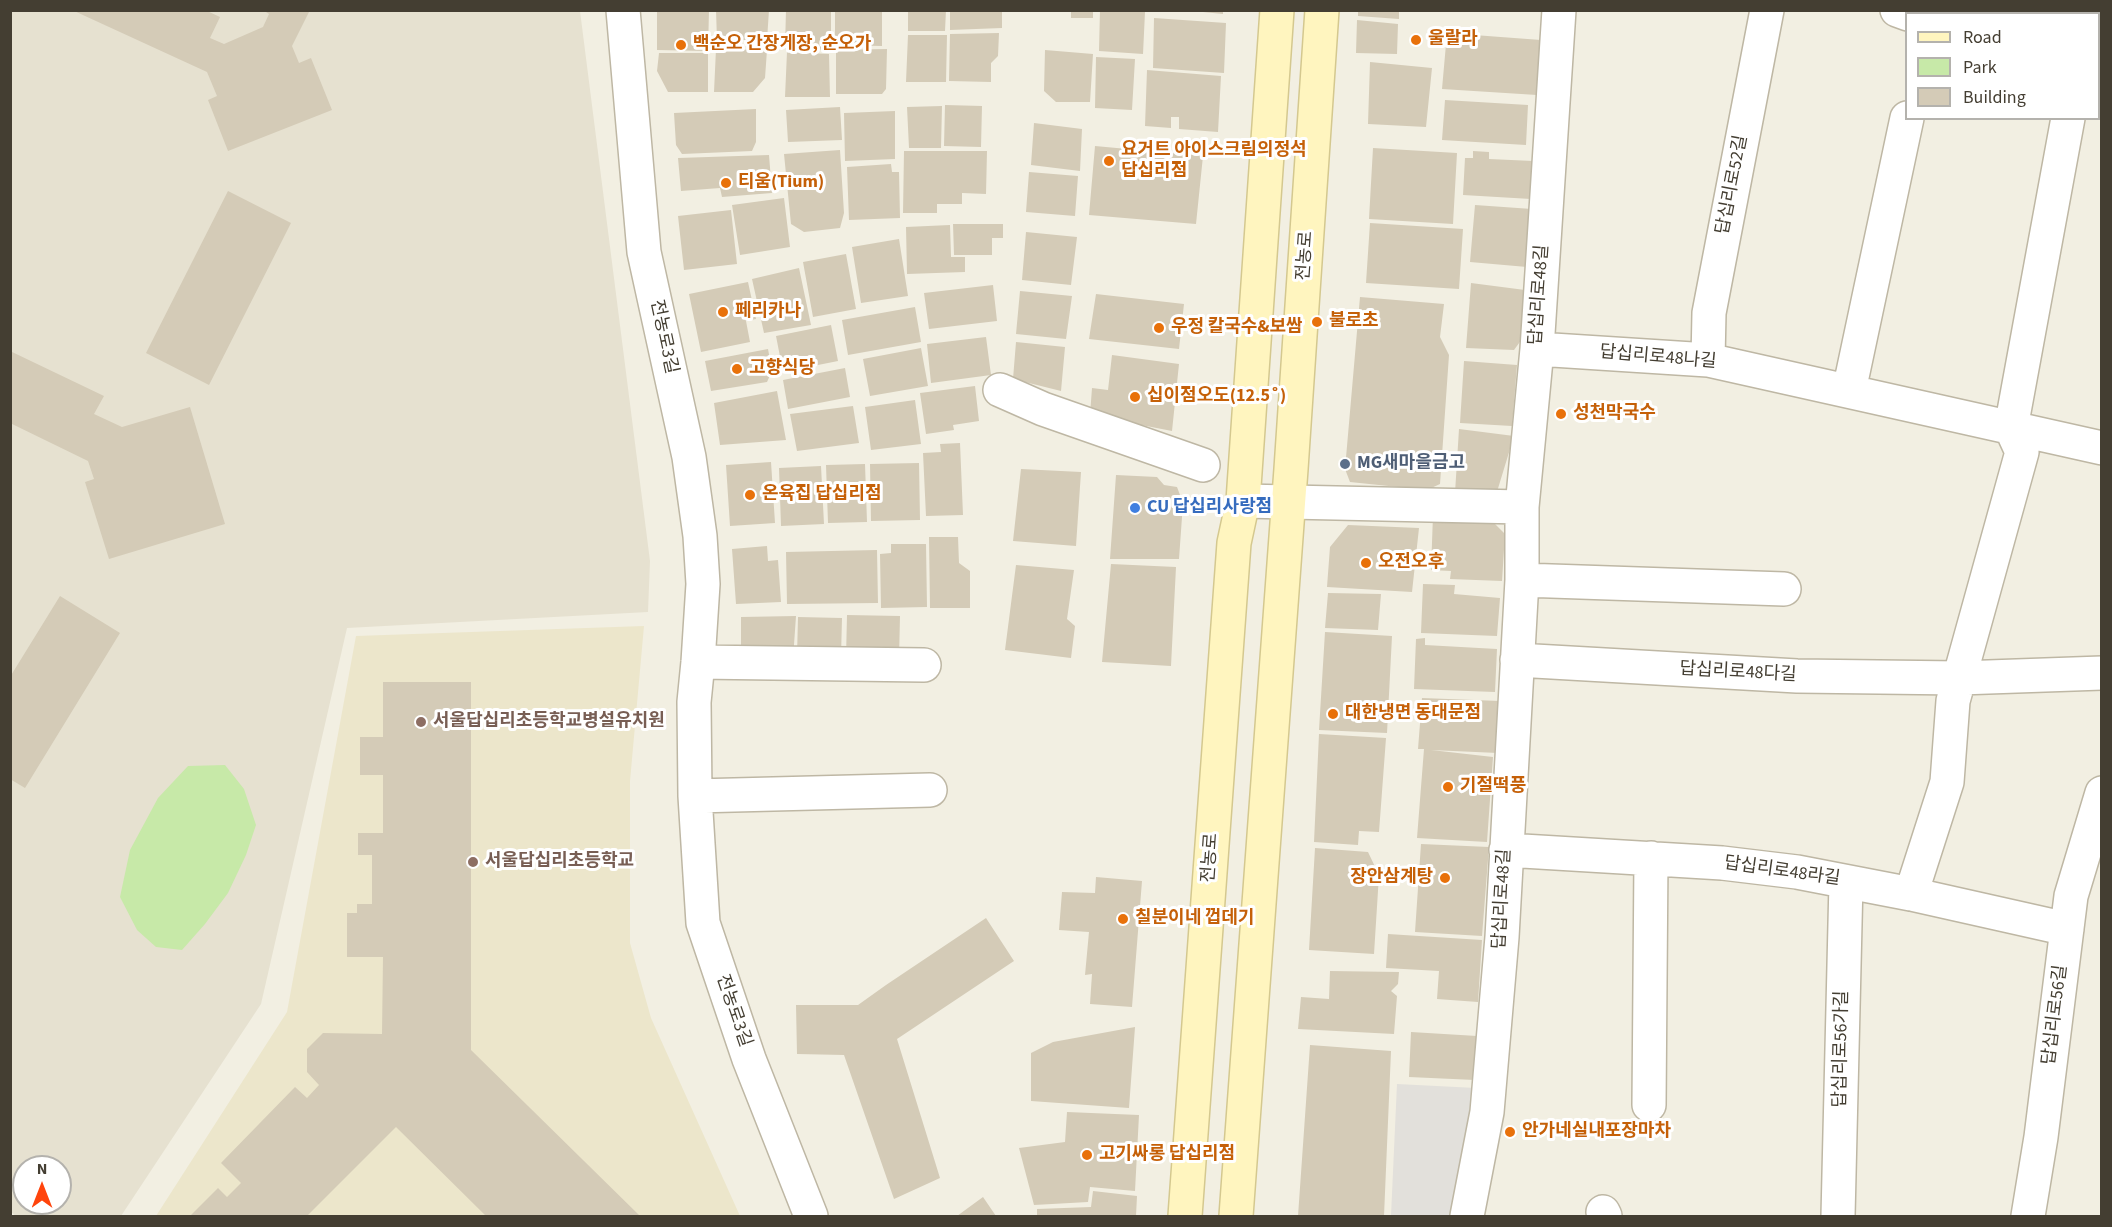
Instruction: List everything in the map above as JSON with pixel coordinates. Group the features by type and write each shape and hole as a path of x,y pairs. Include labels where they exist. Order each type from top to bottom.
{"main road":[{"name":"전농로","path":"1185,1216 1234,543 1243,501 1277,10"},
{"name":"전농로","path":"1236,1216 1289,502 1322,10"}],"street":[{"name":"전농로3길","path":"623,10 644,252 689,457 700,536 703,584 699,662 694,702 695,796 703,923 749,1059 811,1216"},
{"name":"답십리로48길","path":"1467,1216 1487,1112 1502,937 1522,580 1522,507 1537,349 1559,10"},
{"name":"답십리로52길","path":"1708,360 1709,313 1767,10"},
{"path":"1849,391 1907,120"},
{"path":"1911,894 1947,782 1953,701 2022,452 2011,428 2068,120"},
{"name":"답십리로48나길","path":"1537,349 1708,360 2102,448"},
{"path":"1000,390 1042,409 1203,465"},
{"path":"1243,501 1522,507"},
{"path":"1522,580 1784,588"},
{"name":"답십리로48다길","path":"1517,660 1797,676 1960,678 2102,673"},
{"path":"699,662 924,665"},
{"path":"695,796 930,790"},
{"name":"답십리로56길","path":"2028,1216 2041,1137 2071,896 2099,809"},
{"name":"답십리로48라길","path":"1506,850 1652,858 1797,872 1911,894 2067,929"},
{"path":"1648,1106 1652,858"},
{"name":"답십리로56가길","path":"1838,1216 1846,882"}],"shaded area":[{"path":"10,11 580,11 650,561 648,612 347,628 261,1004 121,1216 15,1215 72,1215 72,1155 12,1155 12,1213"},
{"name":"서울답십리초등학교","path":"644,626 630,781 630,943 651,1018 740,1216 156,1216 287,1012 356,636"},
{"path":"1397,1084 1476,1088 1459,1216 1391,1216"}],"green space":[{"path":"225,765 244,789 256,825 246,855 228,893 182,950 156,947 137,930 120,897 130,850 158,798 188,766"}],"building":[{"path":"72,10 205,10 220,17 210,38 224,44 263,27 269,14 263,10 310,10 292,46 299,63 311,58 332,110 228,151 208,100 217,96 207,72"},
{"path":"657,10 709,10 708,51 657,50"},
{"path":"716,10 769,10 767,40 717,40"},
{"path":"786,10 831,10 831,41 826,50 785,47"},
{"path":"835,10 882,10 882,46 835,45"},
{"path":"908,10 946,10 945,31 908,31"},
{"path":"950,10 1002,10 1002,28 950,30"},
{"path":"1071,10 1093,10 1093,18 1071,18"},
{"path":"1100,10 1145,12 1143,54 1099,51"},
{"path":"1204,10 1223,10 1223,14 1203,12"},
{"path":"1358,10 1399,10 1399,19 1358,16"},
{"path":"1154,18 1226,23 1224,73 1153,68"},
{"path":"1357,20 1398,24 1397,54 1356,53"},
{"path":"999,33 998,56 991,63 991,82 949,81 950,34"},
{"path":"1447,33 1541,40 1537,95 1442,89"},
{"path":"908,35 947,35 946,82 906,82"},
{"path":"716,49 767,50 765,78 753,92 714,92"},
{"path":"887,49 886,89 882,94 836,94 836,50"},
{"path":"1045,50 1093,54 1090,102 1056,102 1044,91"},
{"path":"787,52 829,54 830,97 785,97"},
{"path":"659,53 708,53 708,92 668,92 657,71"},
{"path":"1096,57 1135,59 1132,110 1095,108"},
{"path":"1370,62 1432,68 1426,127 1368,124"},
{"path":"1147,70 1221,76 1218,132 1179,129 1179,117 1171,117 1171,128 1145,126"},
{"path":"1445,100 1528,105 1526,145 1442,140"},
{"path":"945,105 982,106 981,147 944,146"},
{"path":"942,106 941,148 909,148 907,107"},
{"path":"840,107 842,140 788,142 786,110"},
{"path":"756,109 756,142 752,151 682,154 676,145 674,113"},
{"path":"895,111 895,159 845,161 844,113"},
{"path":"1034,123 1082,129 1080,171 1031,165"},
{"path":"1095,146 1203,156 1196,224 1089,215"},
{"path":"1373,148 1457,153 1453,224 1369,219"},
{"path":"840,150 844,213 840,228 804,232 791,224 784,154"},
{"path":"904,151 987,151 986,194 962,193 962,204 937,204 937,213 903,213"},
{"path":"1473,151 1489,152 1489,159 1533,161 1531,199 1463,195 1465,158 1473,158"},
{"path":"769,155 772,193 722,197 720,188 681,191 678,158"},
{"path":"891,164 892,172 899,172 900,218 849,220 847,167"},
{"path":"1029,172 1078,176 1075,216 1026,212"},
{"path":"228,191 291,223 209,385 146,353"},
{"path":"784,198 790,247 740,255 732,205"},
{"path":"1475,205 1532,209 1527,267 1470,262"},
{"path":"731,210 737,264 684,270 678,216"},
{"path":"1370,223 1463,229 1459,289 1366,283"},
{"path":"953,224 1003,224 1003,238 992,238 992,255 954,255"},
{"path":"950,225 951,257 965,257 965,272 907,274 906,227"},
{"path":"1026,232 1077,237 1071,285 1022,280"},
{"path":"899,239 908,296 861,303 852,247"},
{"path":"846,254 856,309 813,317 803,262"},
{"path":"799,268 811,325 764,333 752,279"},
{"path":"748,282 756,319 746,321 750,342 701,352 689,294"},
{"path":"1471,283 1525,290 1522,339 1514,350 1466,348"},
{"path":"993,285 997,321 929,329 924,293"},
{"path":"1020,291 1072,296 1066,339 1016,334"},
{"path":"1096,294 1184,304 1179,349 1089,339"},
{"path":"1360,297 1444,304 1440,337 1449,355 1440,484 1427,490 1350,482 1345,469"},
{"path":"915,307 921,342 848,355 842,320"},
{"path":"831,325 838,361 783,372 776,336"},
{"path":"986,337 991,375 931,383 927,344"},
{"path":"1016,342 1065,347 1061,391 1013,379"},
{"path":"921,348 928,386 870,396 863,359"},
{"path":"768,349 772,371 767,382 711,391 705,361"},
{"path":"10,351 104,396 94,414 122,427 190,407 225,524 109,559 85,482 94,479 88,461 10,423"},
{"path":"1112,355 1179,364 1172,431 1090,415 1092,388 1108,390"},
{"path":"1464,361 1517,365 1512,426 1460,423"},
{"path":"845,368 850,397 788,409 783,380"},
{"path":"975,386 979,421 953,425 954,430 926,434 920,393"},
{"path":"777,391 786,440 720,445 714,403"},
{"path":"915,400 921,444 871,450 865,407"},
{"path":"853,406 859,443 797,451 790,414"},
{"path":"1459,429 1514,436 1496,495 1455,493"},
{"path":"960,443 963,515 926,516 923,453 941,452 940,444"},
{"path":"771,462 775,523 730,526 726,465"},
{"path":"919,463 920,520 871,521 870,464"},
{"path":"865,464 867,522 828,523 826,465"},
{"path":"821,466 824,524 781,526 779,468"},
{"path":"1021,469 1081,472 1076,546 1013,541"},
{"path":"1116,475 1157,477 1164,485 1177,487 1183,503 1179,559 1110,559"},
{"path":"1433,515 1488,517 1505,534 1502,581 1450,579 1451,571 1431,570"},
{"path":"1348,525 1419,528 1412,592 1327,587 1330,547"},
{"path":"929,537 958,537 959,563 970,571 970,608 930,608"},
{"path":"891,544 926,544 927,607 881,608 880,554 891,553"},
{"path":"767,546 768,561 778,560 781,602 736,604 732,549"},
{"path":"877,550 878,603 787,604 786,552"},
{"path":"1111,564 1176,567 1171,666 1102,662"},
{"path":"1016,565 1074,570 1067,619 1075,626 1071,658 1005,650"},
{"path":"1423,584 1455,585 1454,594 1500,598 1497,636 1421,633"},
{"path":"1328,593 1381,594 1378,630 1325,628"},
{"path":"60,596 120,633 25,788 10,779 10,677"},
{"path":"847,615 900,616 899,659 846,658"},
{"path":"796,616 793,659 741,656 741,617"},
{"path":"798,617 842,618 841,657 797,656"},
{"path":"1325,632 1392,636 1387,733 1319,730"},
{"path":"1425,638 1425,645 1497,649 1495,692 1414,689 1416,639"},
{"path":"383,682 471,682 471,1050 640,1216 486,1216 396,1127 307,1216 190,1216 218,1188 227,1197 241,1183 221,1163 295,1087 307,1098 319,1085 307,1072 307,1049 323,1033 382,1034 383,957 347,957 347,913 357,913 357,904 372,904 372,855 358,855 358,833 383,833 383,775 360,775 360,737 383,737"},
{"path":"1422,698 1500,701 1498,753 1431,750 1493,757 1487,842 1417,838 1424,749 1418,749"},
{"path":"1319,734 1386,738 1379,832 1359,831 1358,845 1314,842"},
{"path":"1421,844 1489,847 1482,936 1415,932"},
{"path":"1315,848 1368,852 1379,875 1374,954 1309,950"},
{"path":"1096,877 1142,881 1132,1007 1090,1004 1092,974 1085,975 1089,932 1059,930 1062,892 1095,893"},
{"path":"986,918 1014,961 897,1039 940,1178 894,1199 844,1055 797,1054 796,1005 858,1005"},
{"path":"1388,934 1482,940 1478,1002 1437,999 1439,971 1386,968"},
{"path":"1330,971 1399,972 1398,984 1391,991 1397,996 1394,1034 1298,1029 1301,997 1329,999"},
{"path":"1135,1027 1129,1108 1031,1101 1031,1053 1053,1042"},
{"path":"1411,1032 1477,1036 1475,1080 1409,1077"},
{"path":"1310,1045 1391,1051 1384,1216 1298,1216"},
{"path":"1067,1112 1139,1115 1135,1191 1090,1187 1088,1202 1034,1205 1019,1148 1065,1142"},
{"path":"1093,1191 1137,1196 1136,1216 1037,1216 1037,1209 1091,1207"},
{"path":"983,1197 996,1216 957,1216"}],"place":[{"name":"울랄라","path":"1416,40"},
{"name":"백순오 간장게장, 순오가","path":"681,45"},
{"name":"요거트 아이스크림의정석 답십리점","path":"1109,161"},
{"name":"티움(Tium)","path":"726,183"},
{"name":"페리카나","path":"723,312"},
{"name":"불로초","path":"1317,322"},
{"name":"우정 칼국수&보쌈","path":"1159,328"},
{"name":"고향식당","path":"737,369"},
{"name":"십이점오도(12.5˚)","path":"1135,397"},
{"name":"성천막국수","path":"1561,414"},
{"name":"MG새마을금고","path":"1345,464"},
{"name":"온육집 답십리점","path":"750,495"},
{"name":"CU 답십리사랑점","path":"1135,508"},
{"name":"오전오후","path":"1366,563"},
{"name":"대한냉면 동대문점","path":"1333,714"},
{"name":"서울답십리초등학교병설유치원","path":"421,722"},
{"name":"기절떡풍","path":"1448,787"},
{"name":"서울답십리초등학교","path":"473,862"},
{"name":"장안삼계탕","path":"1445,878"},
{"name":"칠분이네 껍데기","path":"1123,919"},
{"name":"안가네실내포장마차","path":"1510,1132"},
{"name":"고기싸롱 답십리점","path":"1087,1155"}]}
